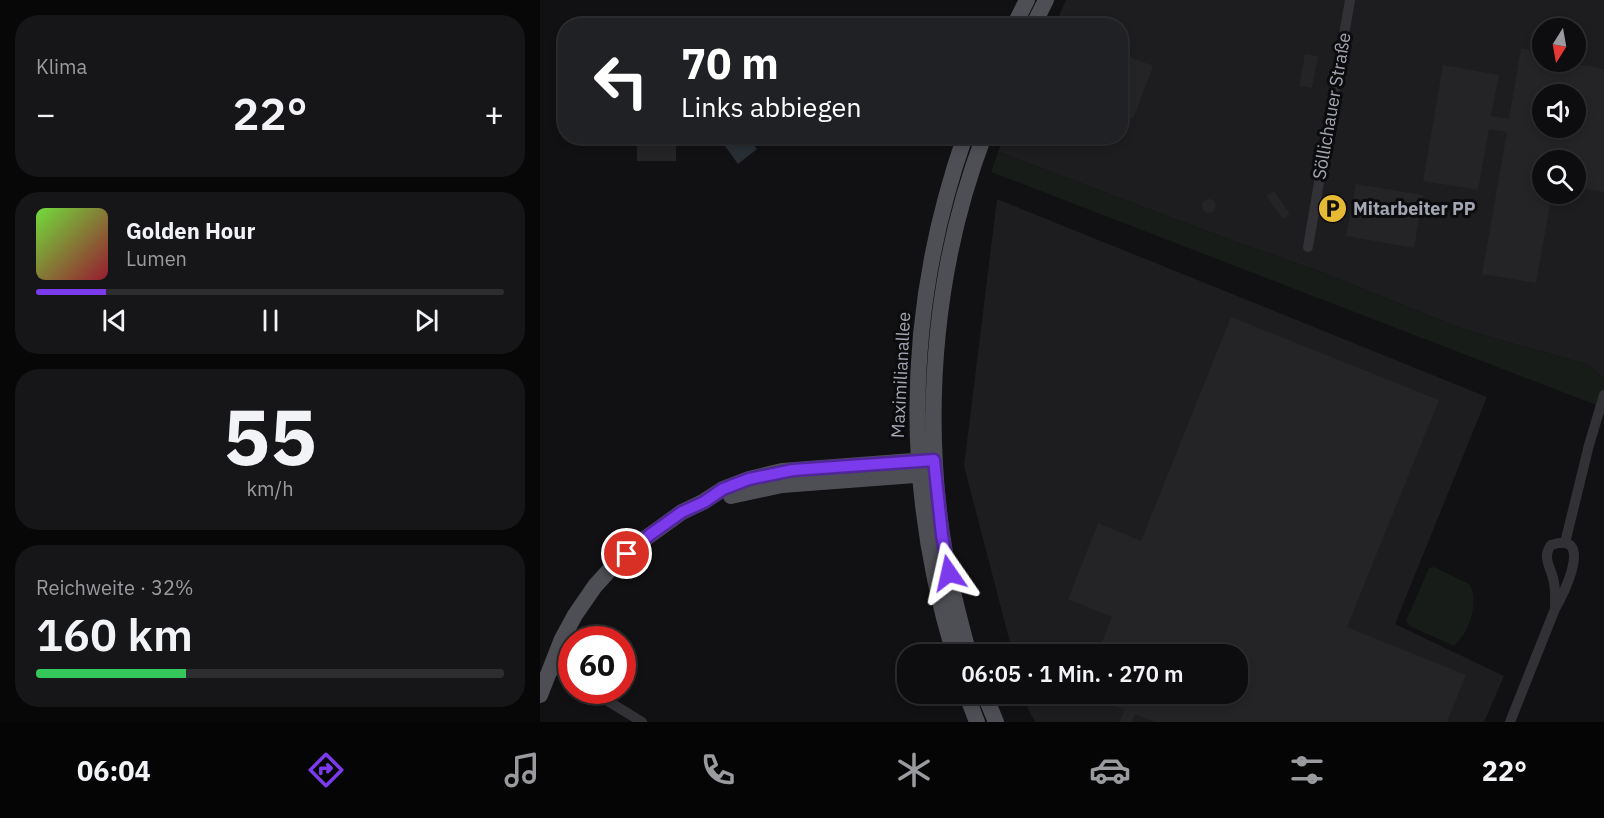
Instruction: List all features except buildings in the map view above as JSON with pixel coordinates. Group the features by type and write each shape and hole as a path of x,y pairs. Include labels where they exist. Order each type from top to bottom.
{"main road":[{"path":"1018,18 1027,0"},
{"path":"1037,18 1046,0"},
{"name":"Maximilianallee","path":"952,644 932,562 918,366 926,289 942,210 963,144"},
{"name":"Maximilianallee","path":"927,467 940,312 960,211 981,144"},
{"path":"540,695 562,639 595,586 615,564 663,525 704,502 783,485 927,467 967,644"},
{"path":"970,704 977,722"},
{"path":"989,704 996,722"}],"street":[{"name":"Söllichauer Straße","path":"1308,247 1350,0"},
{"path":"1565,543 1604,395"},
{"path":"1510,722 1575,562 1573,551 1565,543 1551,545 1547,550 1546,560 1554,581 1555,609"},
{"path":"551,667 558,671"},
{"path":"613,704 642,722"}],"shaded area":[{"path":"1066,0 1604,0 1604,377 1589,365 1462,329 1321,272 998,152 1002,144 1128,144 1128,18 1058,18"},
{"path":"728,144 753,144 757,149 738,164 725,146"},
{"path":"998,152 1321,272 1462,329 1589,365 1604,377 1604,408 991,172"},
{"path":"997,199 1487,397 1395,624 1504,676 1484,722 1035,722 1026,704 1248,704 1248,644 1010,644 964,466"},
{"path":"1434,567 1469,584 1472,589 1472,614 1465,633 1454,646 1410,626 1406,621 1429,568"}],"place":[{"name":"Mitarbeiter PP","path":"1332,209"}],"route":[{"path":"627,554 682,512 704,502 723,489 749,479 782,471 934,460 942,535 949,573"}]}
